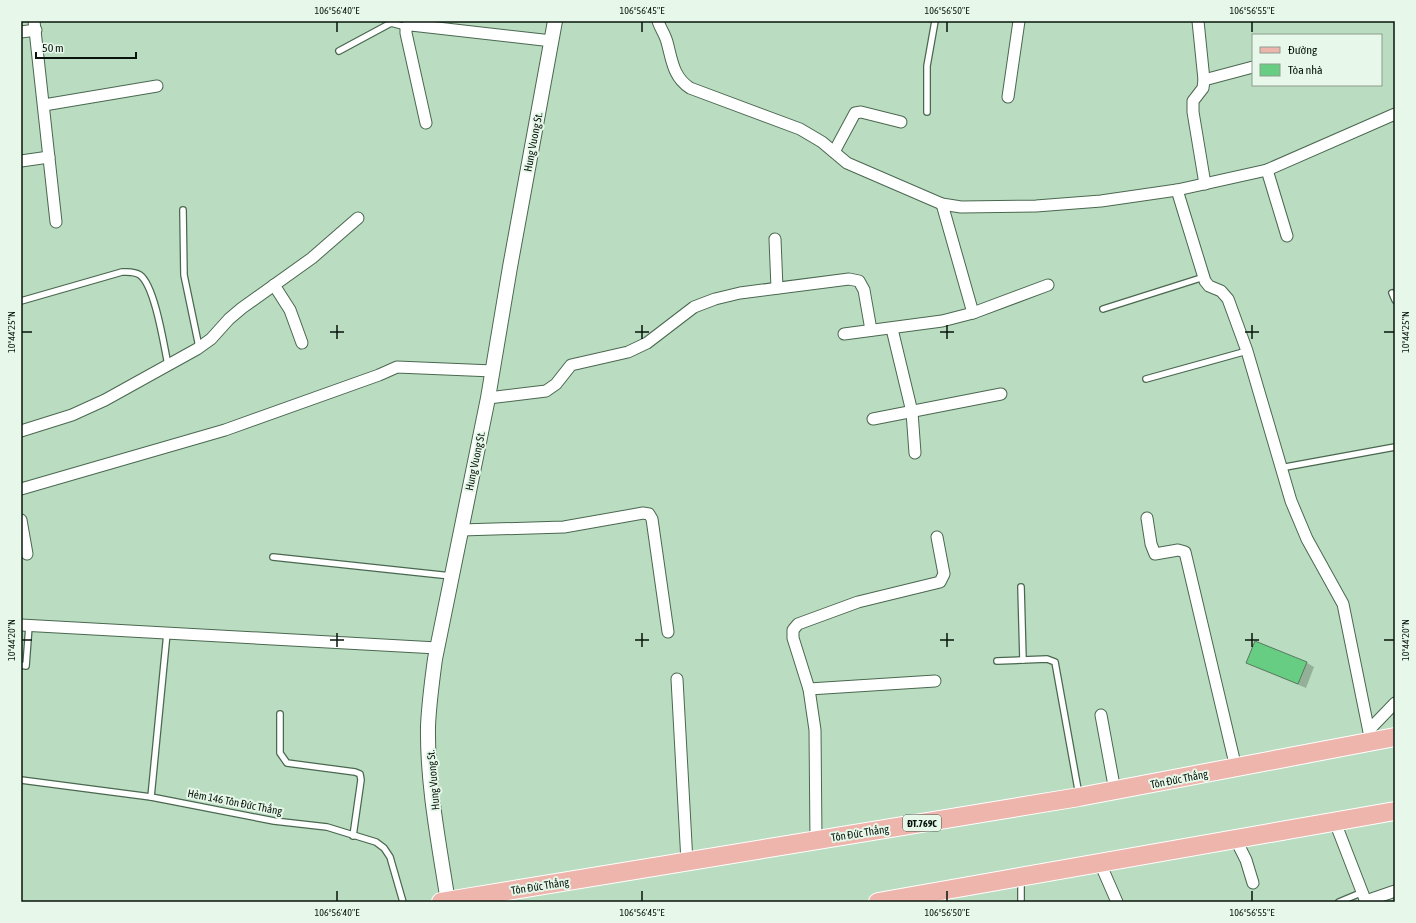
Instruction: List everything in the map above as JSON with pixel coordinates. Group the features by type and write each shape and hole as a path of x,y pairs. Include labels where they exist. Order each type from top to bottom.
{"main road":[{"name":"Tôn Đức Thắng","path":"446,902 1115,791 1236,768 1370,736 1395,737"},
{"path":"878,902 1395,811"}],"street":[{"name":"Hung Vuong St.","path":"446,902 431,782 428,727 430,694 451,576 488,398 510,267 555,21"},
{"path":"658,21 667,40 671,62 683,84 690,88 800,129 822,142 847,163 942,204 960,207 1036,206 1102,201 1177,190 1267,170 1395,114"},
{"path":"1008,97 1019,21"},
{"path":"1198,21 1204,80 1203,88 1193,101 1193,112 1205,184"},
{"path":"426,123 406,33 406,27 411,25 434,24 552,41"},
{"path":"21,32 35,26 56,222"},
{"path":"1204,80 1252,67"},
{"path":"44,105 157,86"},
{"path":"834,152 855,113 861,112 901,122"},
{"path":"21,161 49,157"},
{"path":"1267,170 1287,236"},
{"path":"1177,190 1204,277 1209,286 1221,291 1228,299 1247,351 1290,501 1307,539 1343,604 1370,736"},
{"path":"942,204 973,313"},
{"path":"21,430 72,414 105,400 168,366 199,347 211,339 238,312 312,258 358,218"},
{"path":"775,239 777,288"},
{"path":"488,398 546,390 556,384 571,365 628,352 648,343 694,307 715,299 777,288 849,279 859,281 864,290 871,330"},
{"path":"274,285 290,310 302,343"},
{"path":"844,334 892,329 942,321 973,313 1048,285"},
{"path":"892,329 912,412 915,453"},
{"path":"21,489 225,430 379,375 396,367 493,371"},
{"path":"873,419 1001,394"},
{"path":"461,530 564,527 643,513 649,514 652,519 659,558 668,632"},
{"path":"1147,518 1151,544 1155,554 1178,550 1185,552 1236,768"},
{"path":"21,520 27,554"},
{"path":"816,840 816,747 809,689 793,638 793,630 798,624 858,602 940,582 944,574 937,537"},
{"path":"25,626 437,648"},
{"path":"677,679 687,862"},
{"path":"809,689 935,681"},
{"path":"1370,736 1395,703"},
{"path":"1101,715 1115,791"},
{"path":"1335,822 1365,898 1395,891"},
{"path":"1236,840 1246,860 1253,883"},
{"path":"1100,863 1117,902"}],"lane":[{"path":"927,112 927,66 935,21"},
{"path":"339,51 391,23 406,27"},
{"path":"183,210 184,275 199,347"},
{"path":"21,301 122,272 133,272 140,275 147,284 153,298 168,366"},
{"path":"1104,309 1204,277"},
{"path":"1392,293 1395,300"},
{"path":"1146,379 1247,351"},
{"path":"1280,468 1395,447"},
{"path":"273,557 451,576"},
{"path":"1021,587 1023,660"},
{"path":"21,665 26,666 27,658 28,639 25,626"},
{"path":"151,797 167,633"},
{"path":"997,661 1047,659 1055,662 1079,797"},
{"path":"280,714 280,753 287,763 356,772 360,774 361,780 353,836"},
{"name":"Hẻm 146 Tôn Đức Thắng","path":"21,780 151,797 274,821 327,828 376,842 384,848 390,857 403,902"},
{"path":"1020,902 1021,878"},
{"path":"1339,902 1365,898"}],"building":[{"path":"1255,641 1307,662 1298,684 1246,663"}]}
